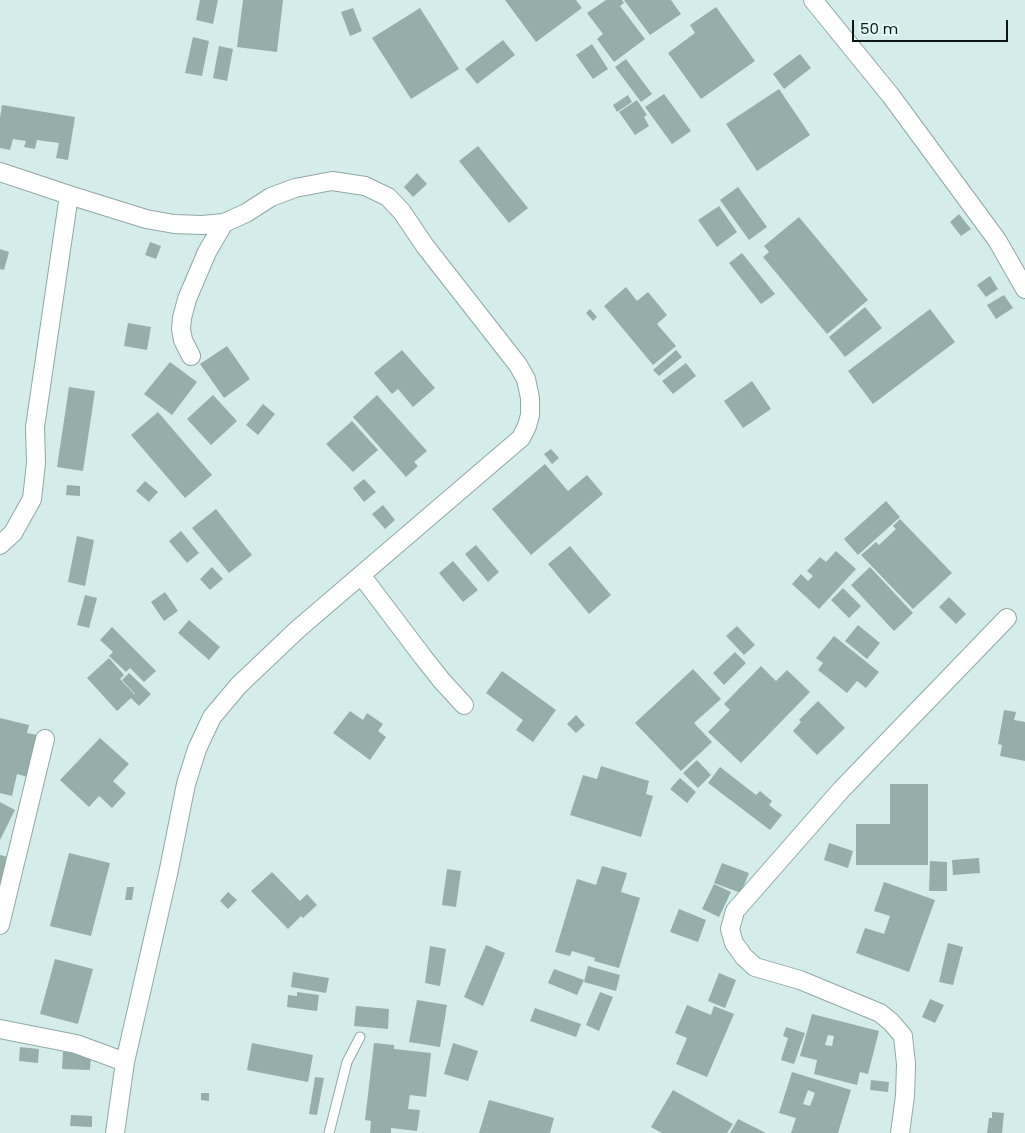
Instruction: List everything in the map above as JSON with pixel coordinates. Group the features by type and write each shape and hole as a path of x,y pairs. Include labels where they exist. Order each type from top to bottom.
{"street":[{"path":"812,0 891,96 997,240 1025,289"},
{"path":"0,172 69,195 146,218 174,224 202,225 224,223 246,213 271,198 295,188 332,181 365,186 388,197 402,212 425,246 518,365 526,379 530,398 530,415 521,438 298,629 239,685 212,717 197,748 186,784 126,1062 115,1133"},
{"path":"0,545 13,533 32,499 36,463 35,427 69,195"},
{"path":"190,356 183,340 182,318 187,299 207,252 224,223"},
{"path":"361,575 432,669 464,705"},
{"path":"900,1133 905,1096 906,1064 903,1036 880,1013 800,980 755,967 744,957 734,943 730,928 735,911 841,790 1007,618"},
{"path":"0,925 45,739"},
{"path":"0,1029 76,1044 126,1062"}],"lane":[{"path":"329,1133 348,1062 360,1038"}],"building":[{"path":"200,0 218,0 213,24 196,20"},
{"path":"243,0 283,0 277,52 237,47"},
{"path":"505,0 576,0 582,8 536,42"},
{"path":"606,0 622,0 624,3 620,6 645,39 614,62 597,39 603,34 587,13"},
{"path":"624,0 671,0 681,14 650,35"},
{"path":"716,7 755,61 701,99 668,53 695,33 690,25"},
{"path":"353,8 362,31 350,36 341,12"},
{"path":"420,8 459,69 411,99 372,38"},
{"path":"193,37 209,41 202,76 185,73"},
{"path":"503,40 515,55 477,84 465,69"},
{"path":"592,44 608,69 593,79 576,55"},
{"path":"219,46 233,49 227,81 213,78"},
{"path":"800,54 811,68 784,89 773,74"},
{"path":"626,59 652,94 641,102 615,67"},
{"path":"779,89 810,135 757,171 726,124"},
{"path":"664,94 691,131 672,144 645,107"},
{"path":"628,95 632,102 617,112 613,105"},
{"path":"637,100 647,115 644,117 649,126 635,135 619,112"},
{"path":"2,105 75,117 68,160 56,158 59,143 37,140 35,149 24,147 26,141 13,139 10,150 0,148"},
{"path":"478,146 528,208 509,223 459,161"},
{"path":"417,173 427,184 413,197 404,187"},
{"path":"738,187 767,227 749,240 720,200"},
{"path":"719,206 737,232 717,247 698,220"},
{"path":"959,214 971,229 961,236 950,222"},
{"path":"799,217 868,300 827,334 763,257 769,252 764,246"},
{"path":"150,242 161,246 156,259 145,255"},
{"path":"0,249 9,252 4,270 0,269"},
{"path":"742,253 775,294 761,304 729,263"},
{"path":"990,276 998,289 986,297 977,285"},
{"path":"626,287 637,301 648,292 667,315 657,324 676,346 653,365 604,306"},
{"path":"1004,295 1013,308 996,319 987,305"},
{"path":"865,307 882,328 845,357 829,337"},
{"path":"590,309 597,317 593,321 586,313"},
{"path":"930,309 955,342 873,404 848,371"},
{"path":"128,323 151,327 147,350 124,346"},
{"path":"227,346 250,379 224,398 200,364"},
{"path":"402,350 435,388 413,407 398,389 392,394 374,373"},
{"path":"676,350 682,357 659,376 653,370"},
{"path":"170,362 197,382 172,415 144,394"},
{"path":"686,363 696,376 673,394 662,381"},
{"path":"752,381 771,409 743,428 724,401"},
{"path":"69,387 95,391 83,471 57,467"},
{"path":"213,395 237,421 211,445 187,419"},
{"path":"377,395 427,451 414,462 418,466 406,477 353,417"},
{"path":"263,404 275,414 258,435 246,425"},
{"path":"158,412 212,475 185,498 131,435"},
{"path":"352,421 378,450 353,472 326,444"},
{"path":"551,449 559,458 552,464 544,454"},
{"path":"545,464 568,491 587,475 603,494 531,555 492,509"},
{"path":"364,479 376,492 364,502 353,488"},
{"path":"145,481 158,492 149,502 136,491"},
{"path":"67,485 80,486 80,496 66,495"},
{"path":"886,501 900,517 858,555 844,539"},
{"path":"383,505 395,520 385,529 372,514"},
{"path":"216,509 252,555 229,573 192,528"},
{"path":"900,519 952,573 913,609 861,555 876,542 879,545 896,529 893,526"},
{"path":"181,531 199,553 187,563 169,541"},
{"path":"77,536 94,540 85,586 68,582"},
{"path":"476,545 499,572 488,582 465,554"},
{"path":"570,546 611,595 589,614 548,564"},
{"path":"836,551 856,569 819,609 792,584 801,574 808,581 813,576 807,571 820,557 826,562"},
{"path":"453,561 478,590 463,602 439,573"},
{"path":"212,567 223,579 210,590 200,579"},
{"path":"870,567 913,613 894,631 851,585"},
{"path":"843,588 861,606 849,618 831,600"},
{"path":"165,592 178,611 164,621 151,602"},
{"path":"85,595 97,598 89,628 77,625"},
{"path":"949,597 966,614 956,624 939,607"},
{"path":"189,620 220,647 209,660 178,633"},
{"path":"858,625 880,643 867,659 845,641"},
{"path":"737,626 755,645 744,655 726,636"},
{"path":"112,627 156,671 144,682 130,668 126,672 109,656 113,652 100,640"},
{"path":"834,636 879,672 866,688 857,681 847,693 818,670 823,663 816,658"},
{"path":"735,652 746,663 724,685 713,673"},
{"path":"109,658 124,675 120,679 135,695 122,680 129,673 151,694 139,706 131,698 117,711 87,678"},
{"path":"761,666 776,681 787,670 810,692 741,763 708,732 730,710 724,704"},
{"path":"693,669 721,699 694,723 712,742 681,771 635,723"},
{"path":"502,671 556,710 533,742 516,730 523,720 486,693"},
{"path":"818,701 845,728 817,755 793,731 801,722 799,720"},
{"path":"1004,710 1016,712 1014,720 1025,722 1025,761 1000,756 1002,745 998,744"},
{"path":"350,711 363,720 367,713 383,724 378,731 386,737 370,760 333,733"},
{"path":"576,715 585,725 576,733 567,724"},
{"path":"0,718 29,725 27,733 38,735 28,777 17,774 12,796 0,793"},
{"path":"100,738 129,764 113,781 126,793 112,808 99,796 89,807 60,780"},
{"path":"697,760 711,775 698,788 683,773"},
{"path":"601,766 649,781 646,794 653,796 641,837 570,815 583,775 597,779"},
{"path":"720,767 756,795 760,791 772,801 769,805 782,815 770,830 708,783"},
{"path":"680,778 696,792 687,803 670,789"},
{"path":"890,784 928,784 928,865 856,865 856,824 890,824"},
{"path":"0,802 15,810 0,840"},
{"path":"829,843 853,851 848,868 824,860"},
{"path":"69,853 110,863 91,936 50,926"},
{"path":"0,855 13,858 0,901"},
{"path":"979,858 980,873 953,875 952,860"},
{"path":"930,861 947,862 947,891 929,891"},
{"path":"722,863 749,873 741,893 714,883"},
{"path":"602,866 627,873 621,892 640,898 619,968 594,961 595,958 572,951 570,956 555,952 577,879 596,885"},
{"path":"447,869 461,871 456,907 442,905"},
{"path":"272,872 300,901 307,894 317,905 303,918 301,916 288,929 251,891"},
{"path":"884,882 935,900 909,972 856,953 865,928 884,934 890,916 874,911"},
{"path":"714,884 731,892 719,917 702,909"},
{"path":"127,887 134,887 132,900 125,900"},
{"path":"228,892 237,900 228,909 220,901"},
{"path":"679,909 706,920 698,942 670,932"},
{"path":"948,943 963,947 953,985 939,982"},
{"path":"486,945 505,953 483,1006 464,997"},
{"path":"430,946 446,949 440,986 425,983"},
{"path":"55,959 93,969 78,1024 40,1014"},
{"path":"588,966 620,975 616,991 584,982"},
{"path":"554,969 584,980 577,995 548,983"},
{"path":"293,972 329,978 326,993 291,987"},
{"path":"719,973 736,980 725,1008 708,1001"},
{"path":"297,992 319,995 317,1011 287,1007 288,995 297,996"},
{"path":"600,992 613,997 599,1031 586,1025"},
{"path":"930,999 944,1005 935,1023 922,1017"},
{"path":"417,1000 447,1005 440,1047 409,1042"},
{"path":"687,1005 711,1015 714,1006 734,1014 707,1077 676,1064 687,1038 675,1033"},
{"path":"356,1006 389,1009 388,1029 354,1026"},
{"path":"535,1008 581,1024 576,1037 530,1021"},
{"path":"812,1014 879,1031 868,1074 860,1072 857,1085 814,1074 817,1060 800,1056","holes":["828,1035 834,1036 832,1046 825,1045"]},
{"path":"786,1027 805,1033 794,1064 781,1060 788,1038 783,1036"},
{"path":"252,1043 313,1055 308,1082 247,1070"},
{"path":"374,1043 394,1045 394,1049 431,1053 426,1097 410,1095 408,1109 420,1110 417,1131 391,1128 391,1133 370,1133 371,1121 365,1120"},
{"path":"453,1043 478,1051 468,1081 444,1074"},
{"path":"20,1047 39,1049 38,1063 19,1061"},
{"path":"63,1052 91,1053 90,1070 62,1069"},
{"path":"792,1072 851,1090 838,1133 791,1133 796,1118 779,1113","holes":["808,1090 815,1093 810,1106 803,1104"]},
{"path":"315,1077 324,1078 317,1115 309,1114"},
{"path":"871,1080 889,1082 888,1092 870,1090"},
{"path":"673,1090 733,1124 727,1133 662,1133 651,1127"},
{"path":"201,1093 209,1093 209,1101 201,1100"},
{"path":"489,1100 554,1118 550,1133 479,1133"},
{"path":"992,1112 1004,1113 1002,1133 987,1133 989,1118 992,1118"},
{"path":"71,1115 92,1116 92,1127 70,1126"},
{"path":"738,1119 766,1133 730,1133"}]}
